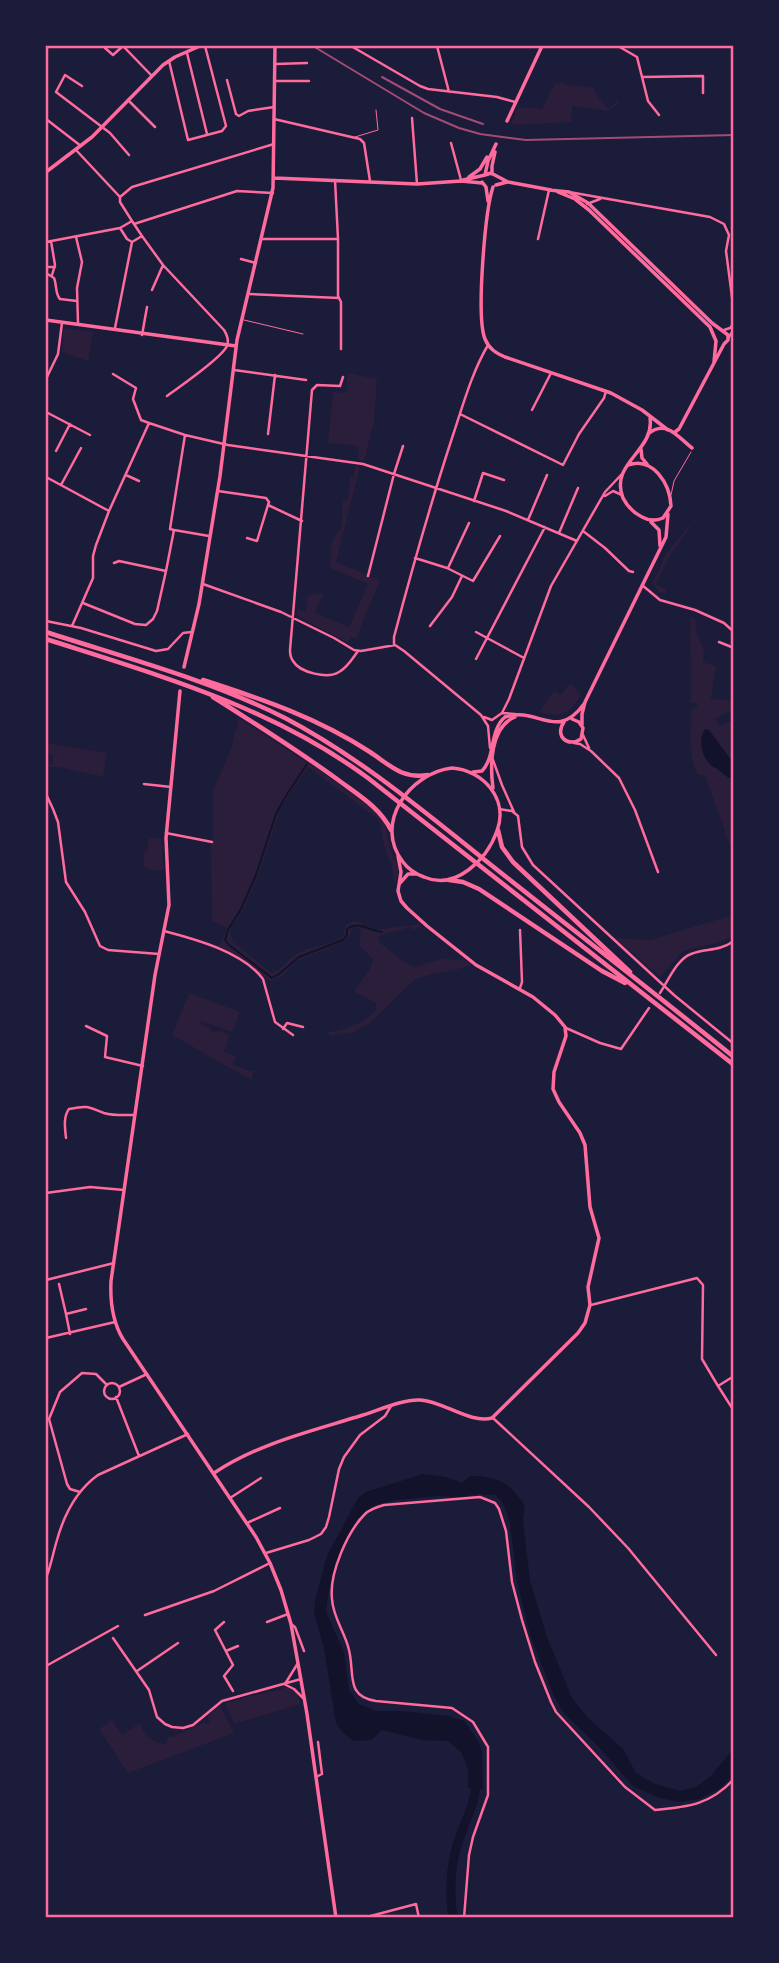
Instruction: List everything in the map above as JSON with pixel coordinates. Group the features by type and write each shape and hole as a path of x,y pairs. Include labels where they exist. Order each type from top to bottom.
{"highway":[{"path":"46,632 237,696 283,718 342,752 398,791 733,1057"},
{"path":"46,639 234,703 304,737 354,767 733,1065"},
{"path":"158,668 292,710 343,735 401,774 428,775"},
{"path":"204,691 353,791 380,812 391,830"},
{"path":"498,831 502,847 513,862 642,985"},
{"path":"449,880 479,889 602,971 638,990"}],"street":[{"path":"105,48 113,55 123,46 152,76"},
{"path":"46,172 102,128 169,61 200,46"},
{"path":"169,61 188,140 222,131 226,126 205,46"},
{"path":"184,667 210,536 236,346 273,193 275,46"},
{"path":"351,46 420,86 515,102"},
{"path":"437,46 449,92"},
{"path":"507,121 542,46"},
{"path":"618,46 636,57 648,101 659,115"},
{"path":"187,51 207,134"},
{"path":"275,64 307,64"},
{"path":"82,86 65,75 56,92 110,133 129,155"},
{"path":"642,77 703,76 703,93"},
{"path":"227,80 236,114 239,116 248,111 274,107"},
{"path":"275,81 309,81"},
{"path":"128,100 155,127"},
{"path":"412,118 417,184"},
{"path":"46,119 81,146"},
{"path":"274,119 360,139 364,143 370,181"},
{"path":"451,143 461,181"},
{"path":"120,197 132,187 274,144"},
{"path":"461,181 480,169 496,144"},
{"path":"482,183 496,144"},
{"path":"488,207 494,186 492,166 496,144"},
{"path":"76,150 120,197 120,202 163,265 224,330 227,337 227,346 220,355 167,396"},
{"path":"461,181 494,175 508,182 549,190 587,204 708,324 715,339"},
{"path":"274,178 417,184 461,181 482,183 486,187 488,207 481,313 488,345 501,355 606,391 632,404 668,430"},
{"path":"335,180 341,349"},
{"path":"486,187 508,182"},
{"path":"549,190 710,217 724,224 729,238 726,248 733,312"},
{"path":"538,239 549,190"},
{"path":"46,242 120,228 237,191 273,193"},
{"path":"563,191 587,204 712,323 723,330 728,341"},
{"path":"587,204 590,195"},
{"path":"587,204 604,198"},
{"path":"120,228 132,242"},
{"path":"115,331 132,242 142,236"},
{"path":"76,237 82,262 77,284 78,326"},
{"path":"261,239 338,239"},
{"path":"51,241 55,267 52,275"},
{"path":"241,259 256,262"},
{"path":"152,290 163,265"},
{"path":"46,267 55,267"},
{"path":"728,267 733,268"},
{"path":"46,273 52,275 56,282 60,299 78,301"},
{"path":"248,294 339,298"},
{"path":"142,335 147,307"},
{"path":"46,320 236,346"},
{"path":"46,379 58,354 62,323"},
{"path":"713,368 716,353 715,333 730,328 733,323"},
{"path":"675,432 733,329"},
{"path":"715,339 728,341"},
{"path":"395,645 394,637 435,488 460,414 488,345"},
{"path":"234,370 306,380"},
{"path":"532,410 552,372"},
{"path":"113,374 136,388 134,402 141,420 149,423 224,444 360,463 528,520 577,541"},
{"path":"268,434 275,375"},
{"path":"343,377 340,386 319,384 313,387 290,653 292,661 300,667 318,673 337,674 358,651"},
{"path":"460,414 563,464 606,391"},
{"path":"46,412 90,435"},
{"path":"481,715 492,720 502,713 551,586 605,492 641,447 653,421"},
{"path":"72,626 93,578 93,556 109,510 149,423"},
{"path":"56,451 70,424"},
{"path":"648,435 658,428 675,432 692,448"},
{"path":"185,435 170,529 210,536"},
{"path":"368,576 394,474 404,446"},
{"path":"591,751 583,735 582,714 586,702 666,537 671,497 665,480 642,458 641,447"},
{"path":"61,485 81,448"},
{"path":"628,466 639,463 648,466"},
{"path":"474,501 483,473 504,480"},
{"path":"126,475 139,481"},
{"path":"528,520 547,475"},
{"path":"621,475 622,495 631,510 659,530 660,546"},
{"path":"46,477 109,510"},
{"path":"559,533 578,488"},
{"path":"217,491 269,500 257,541 247,538"},
{"path":"600,501 609,492 622,495"},
{"path":"268,505 302,521"},
{"path":"650,521 660,520 668,513"},
{"path":"447,568 469,523"},
{"path":"476,659 545,527"},
{"path":"83,603 135,624 146,625 152,621 156,614 174,530"},
{"path":"583,531 633,572"},
{"path":"415,558 447,568 473,581 500,536"},
{"path":"114,563 119,561 166,571"},
{"path":"430,626 452,597 463,576"},
{"path":"202,583 281,612 358,651 395,645 481,715 489,730 490,751"},
{"path":"642,585 660,600 695,610 724,623 733,632"},
{"path":"46,621 156,651 168,649 183,633 191,632"},
{"path":"476,632 524,658"},
{"path":"719,642 733,648"},
{"path":"180,691 166,833 170,894 135,1115 111,1296 115,1322 123,1339 214,1473 270,1563 291,1624 305,1700 336,1917"},
{"path":"560,732 561,726 586,702"},
{"path":"502,713 547,722 576,720 582,725"},
{"path":"520,715 510,716 496,728 485,768 478,772 452,768 438,770 417,783 402,801 394,816 391,830 401,872 398,891 401,901 421,921 482,969 520,988 555,1015 565,1027 600,1043 621,1049 649,1008"},
{"path":"398,856 407,868 438,881 449,880 471,869 498,831 499,809 491,774 493,758 501,728 506,721 520,715"},
{"path":"547,722 560,732 563,739 580,744 591,751 619,778 635,810 658,872"},
{"path":"574,743 583,735"},
{"path":"493,758 502,785 519,818 522,847 531,862 664,986 733,1044"},
{"path":"471,772 493,790"},
{"path":"144,784 172,787"},
{"path":"46,794 58,822 66,882 85,912 100,946 108,950 159,954"},
{"path":"499,809 514,812"},
{"path":"166,833 212,842"},
{"path":"399,884 408,874 418,874"},
{"path":"520,930 520,988"},
{"path":"164,931 233,954 258,973 263,979 275,1023 293,1035"},
{"path":"660,993 680,962 687,956 719,949 733,941"},
{"path":"283,1030 287,1023 303,1027"},
{"path":"86,1026 107,1036 105,1057 143,1066"},
{"path":"214,1473 244,1455 265,1447 418,1399 479,1419 492,1418 578,1333 585,1323 590,1305 588,1287 599,1238 590,1207 586,1151 580,1133 556,1097 553,1084 554,1072 566,1037 565,1027"},
{"path":"66,1138 65,1121 69,1109 92,1107 106,1114 135,1115"},
{"path":"46,1193 90,1187 124,1190"},
{"path":"46,1280 114,1263"},
{"path":"590,1305 697,1278 700,1280 703,1285 702,1359 733,1411"},
{"path":"59,1284 70,1334"},
{"path":"66,1314 86,1309"},
{"path":"46,1338 115,1322"},
{"path":"80,1492 67,1485 49,1419 60,1392 82,1373 96,1374 107,1385"},
{"path":"119,1387 147,1374"},
{"path":"718,1386 733,1376"},
{"path":"116,1397 106,1396 104,1389 113,1383 119,1387"},
{"path":"116,1397 119,1387"},
{"path":"116,1397 138,1456"},
{"path":"265,1553 321,1534 329,1517 344,1457 360,1435 385,1416 391,1406"},
{"path":"492,1418 589,1507 628,1548 716,1655"},
{"path":"46,1578 57,1537 68,1510 89,1481 188,1434"},
{"path":"230,1498 261,1478"},
{"path":"464,1917 469,1855 488,1795 488,1747 466,1715 452,1708 376,1701 360,1696 353,1686 349,1647 333,1609 332,1587 341,1554 366,1513 375,1508 480,1497 495,1503 506,1531 512,1582 522,1620 543,1686 556,1712 625,1787 655,1810 700,1804 733,1779"},
{"path":"247,1524 280,1508"},
{"path":"145,1615 214,1591 270,1563"},
{"path":"267,1622 288,1614"},
{"path":"224,1622 215,1630 233,1665 224,1676 233,1691"},
{"path":"291,1624 304,1651"},
{"path":"46,1666 118,1626"},
{"path":"113,1637 149,1690 157,1717 165,1724 177,1728 193,1725 222,1701 301,1679"},
{"path":"137,1671 178,1643"},
{"path":"226,1651 238,1646"},
{"path":"284,1684 291,1677 298,1662"},
{"path":"284,1684 305,1700"},
{"path":"316,1777 322,1774 318,1742"},
{"path":"363,1917 416,1904 419,1917"}],"lane":[{"path":"355,137 378,130 376,110"},
{"path":"242,320 303,334"},
{"path":"671,497 674,481 692,448"}],"shaded area":[{"path":"556,81 556,84 560,81 567,85 595,88 593,90 608,109 617,101 619,103 609,111 572,106 571,122 511,123 518,107 542,109"},
{"path":"66,328 93,332 88,361 62,352 63,331"},
{"path":"348,373 377,379 374,422 364,461 358,460 359,446 328,443 333,392 346,393"},
{"path":"355,466 360,467 336,562 380,580 356,639 351,637 348,643 297,616 299,594 298,610 306,612 307,596 322,593 315,613 349,627 368,584 330,568 331,544 341,530 343,500 348,500 350,477 354,477"},
{"path":"689,526 669,557 656,585 667,589 665,594 658,591 653,582 666,554"},
{"path":"690,616 695,619 697,635 704,649 703,662 716,666 711,699 733,700 733,718 729,711 715,719 720,727 733,719 733,854 705,775 698,775 692,760 691,709 697,708 697,703 691,703"},
{"path":"570,683 581,694 569,711 553,715 539,712 554,691 561,695"},
{"path":"239,718 308,762 377,812 385,823 390,848 398,867 398,876 394,884 379,820 308,767 281,807 258,876 243,910 230,930 232,941 271,973 298,953 341,938 345,926 350,923 358,922 375,930 419,924 422,926 413,930 410,927 378,936 379,942 414,967 445,958 463,959 472,965 414,980 370,1023 352,1033 329,1036 329,1032 354,1025 376,1010 376,1003 354,992 371,967 373,959 359,945 361,930 352,928 350,936 342,943 296,961 282,976 270,981 237,955 218,947 228,928 212,921 213,790 230,752"},
{"path":"705,729 709,730 732,761 733,777 729,778 712,766 705,757 701,742"},
{"path":"46,743 107,753 103,777 49,767 53,764 53,755 46,752"},
{"path":"149,837 161,839 164,870 154,871 144,867 144,852 147,852"},
{"path":"733,915 733,936 721,942 683,951 660,977 615,938 650,940"},
{"path":"189,993 240,1012 232,1032 201,1021 200,1024 217,1033 218,1030 230,1035 224,1052 236,1056 233,1065 254,1071 251,1080 172,1035"},
{"path":"423,1474 446,1477 462,1483 470,1476 489,1477 509,1486 525,1506 523,1519 530,1581 547,1637 572,1698 589,1719 623,1749 636,1773 655,1784 680,1791 696,1787 711,1776 733,1749 733,1774 721,1788 699,1799 679,1802 657,1797 633,1786 564,1713 554,1696 530,1635 517,1582 510,1523 503,1503 495,1495 439,1496 375,1505 357,1519 335,1564 326,1612 344,1652 349,1690 359,1704 376,1711 448,1716 464,1721 482,1752 483,1789 468,1788 468,1769 461,1752 448,1741 422,1740 382,1730 371,1740 354,1741 343,1733 336,1723 324,1648 314,1613 327,1556 358,1498 366,1492"},
{"path":"283,1687 295,1692 301,1704 234,1724 225,1703"},
{"path":"220,1705 234,1733 128,1773 99,1729 112,1720 122,1735 140,1723 150,1738 166,1744 170,1736 204,1722 207,1724 210,1721 207,1717"}],"waterway":[{"path":"307,764 276,814 256,875 225,940 272,978 299,957 343,940 347,929 351,927 360,926 382,932"},
{"path":"453,1918 453,1865 456,1847 474,1798 476,1778"}],"railway":[{"path":"313,46 424,113 480,134 526,140 734,135"},
{"path":"382,77 440,109 483,124"}]}
